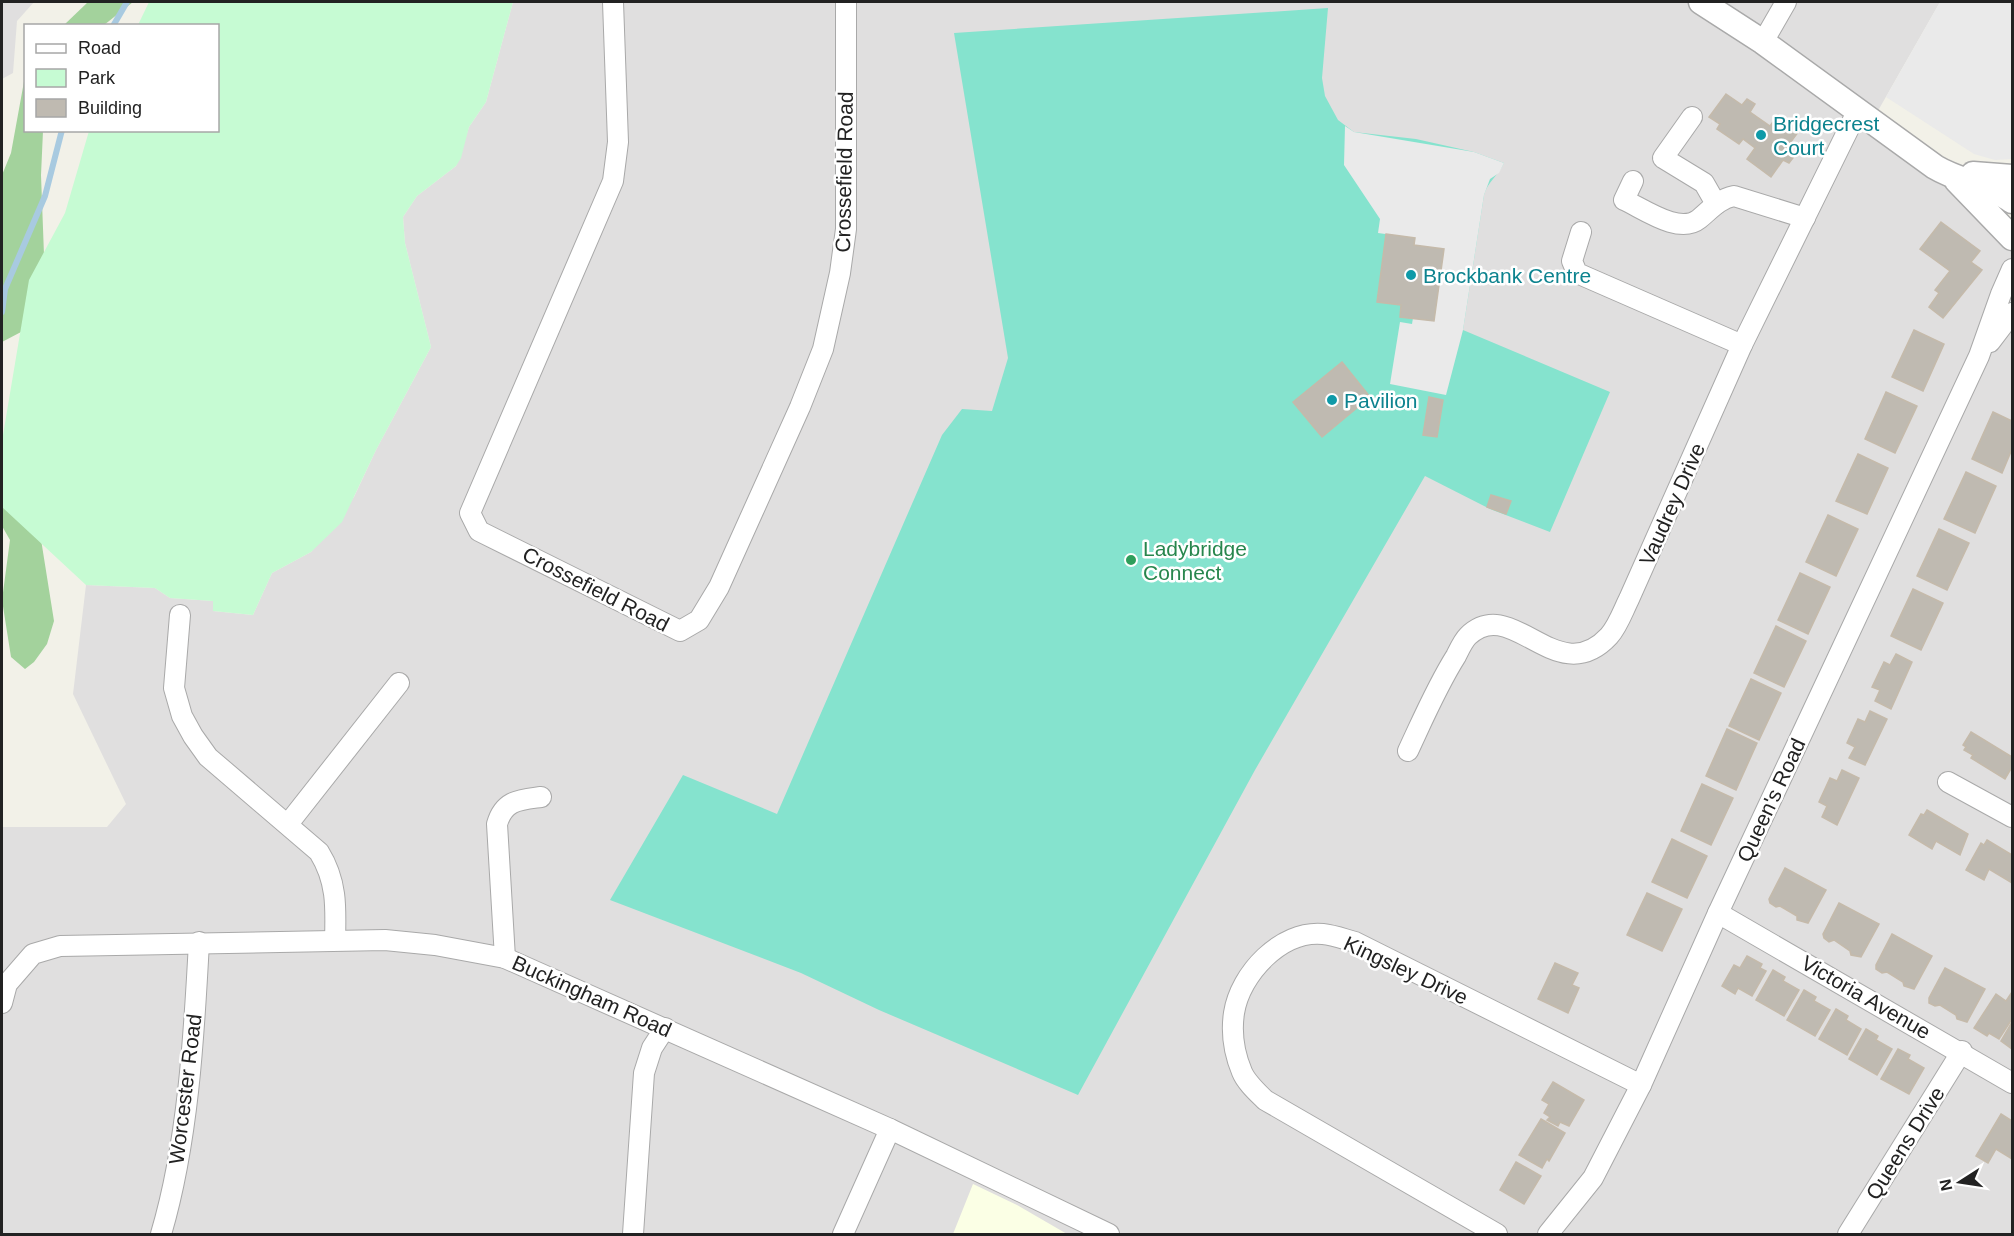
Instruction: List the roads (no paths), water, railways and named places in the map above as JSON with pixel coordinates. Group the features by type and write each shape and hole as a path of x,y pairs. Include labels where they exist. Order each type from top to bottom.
{"street":[{"name":"Crossefield Road","path":"613,2 618,142 613,181 470,513 479,531 680,632 699,620 719,587 823,349 840,273 846,230 846,2"},
{"path":"1701,2 1763,42 1857,112 1944,172 2013,238"},
{"path":"1763,42 1786,2"},
{"name":"Vaudrey Drive","path":"1408,751 1445,673 1468,636 1486,625 1514,628 1543,644 1573,656 1594,650 1611,634 1629,599 1742,345 1857,112"},
{"path":"1692,117 1663,158 1704,183 1716,204"},
{"path":"1944,172 2013,177"},
{"path":"1944,172 2001,193 2013,201"},
{"path":"1633,180 1624,200 1678,224 1698,220 1725,198 1745,197 1805,218"},
{"path":"1581,232 1572,261 1577,273 1742,345"},
{"name":"Queen's Road","path":"1548,1234 1593,1178 1641,1085 1718,913 1979,356 2001,294 2013,270"},
{"name":"Queen's Road","path":"1979,356 2013,313"},
{"path":"180,615 174,688 182,716 208,757 319,852 328,867 334,885 335,940"},
{"path":"288,824 399,684"},
{"path":"1948,782 2013,817"},
{"path":"506,958 497,824 501,811 511,801 541,797"},
{"name":"Victoria Avenue","path":"1718,913 1962,1051 2013,1083"},
{"name":"Kingsley Drive","path":"1497,1234 1265,1100 1242,1074 1233,1043 1234,1012 1247,979 1266,956 1291,939 1322,934 1354,942 1641,1085"},
{"name":"Buckingham Road","path":"2,1003 7,984 33,954 60,946 335,940 435,945 506,958 890,1129 1109,1234"},
{"name":"Worcester Road","path":"161,1234 184,1119 194,1044 199,942"},
{"path":"633,1234 644,1073 652,1048 665,1028"},
{"name":"Queens Drive","path":"1848,1234 1962,1051"},
{"path":"843,1234 890,1129"}],"waterway":[{"path":"114,24 127,2"},
{"path":"2,312 5,289 45,196 61,132"}],"place":[{"name":"Bridgecrest Court","path":"1761,135"},
{"name":"Brockbank Centre","path":"1411,275"},
{"name":"Pavilion","path":"1332,400"},
{"name":"Ladybridge Connect","path":"1131,560"}]}
